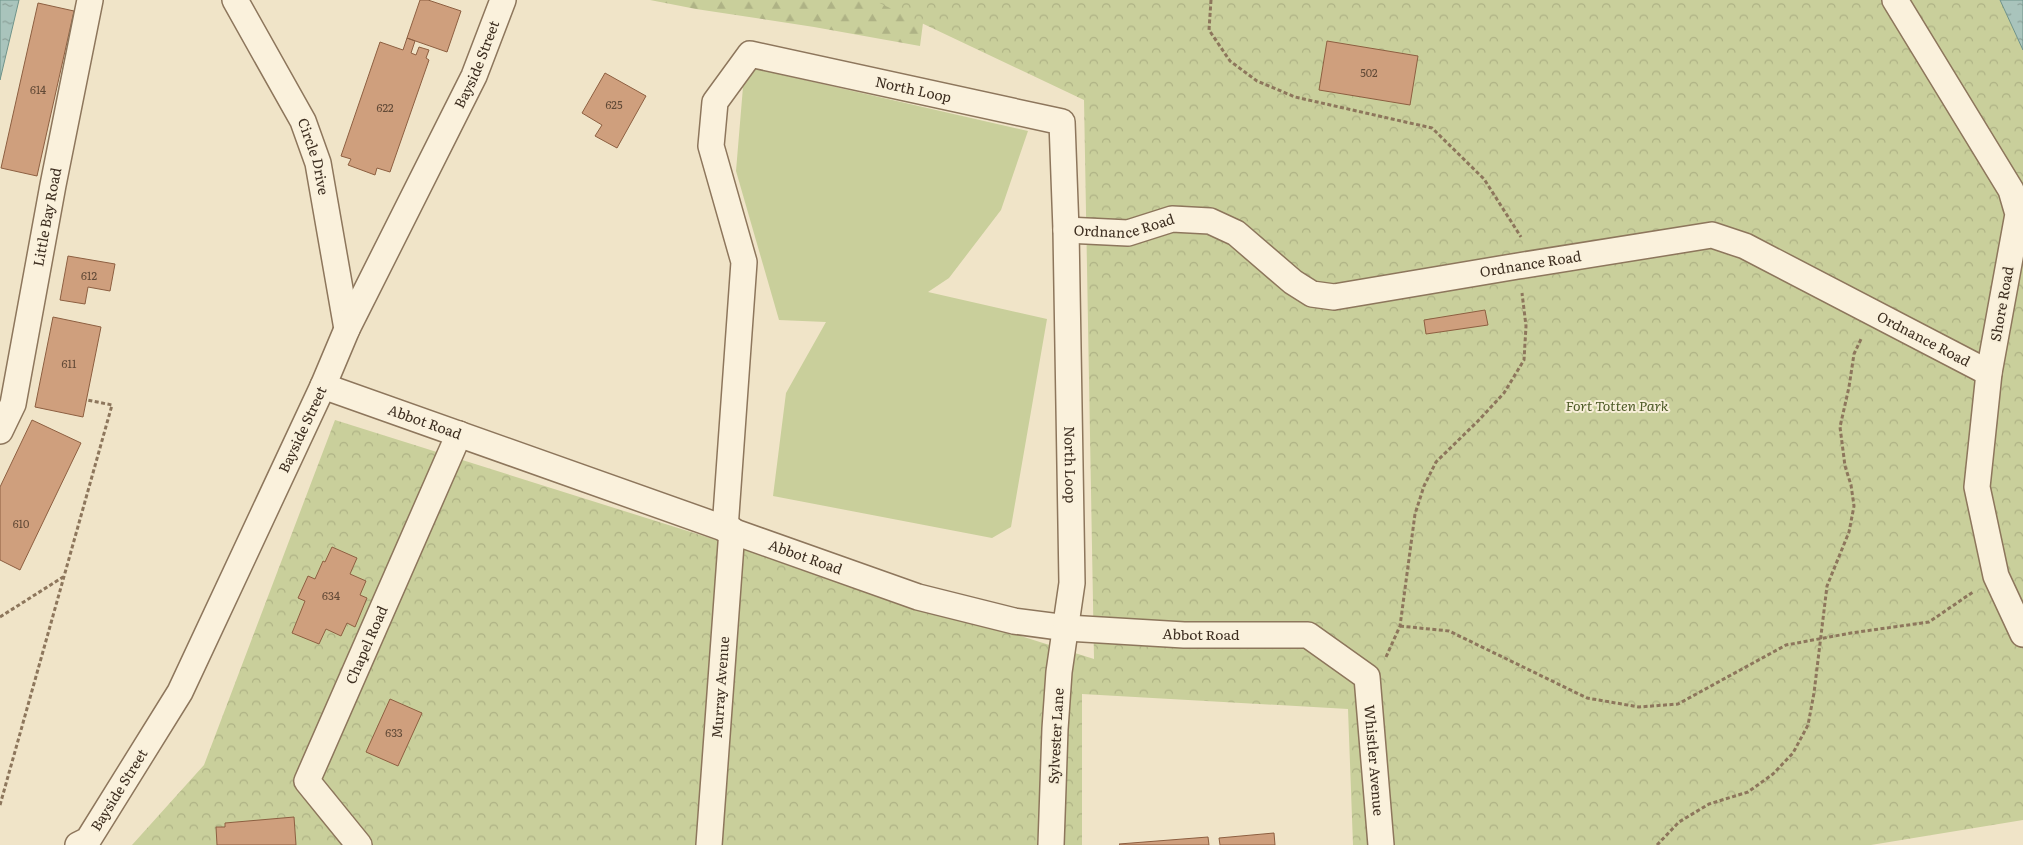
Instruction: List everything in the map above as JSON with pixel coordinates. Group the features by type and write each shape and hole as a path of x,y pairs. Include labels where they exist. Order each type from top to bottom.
{"street":[{"name":"Little Bay Road","path":"0,431 14,404 53,185 90,0"},
{"name":"Circle Drive","path":"235,0 303,121 318,163 347,329"},
{"name":"Bayside Street","path":"78,845 88,840 180,692 323,386 347,329 474,76 503,0"},
{"name":"Shore Road","path":"1895,0 2011,190 2018,214 1989,373 1977,487 1996,576 2023,634"},
{"name":"North Loop","path":"728,530 744,262 711,146 716,102 750,54 1062,122 1066,230 1072,583 1067,628"},
{"name":"Ordnance Road","path":"1066,230 1128,233 1172,219 1210,221 1236,233 1294,282 1312,294 1334,297 1712,235 1745,246 1872,314 1989,373"},
{"name":"Abbot Road","path":"323,386 918,596 1014,621 1067,628 1184,634 1308,635 1375,671"},
{"name":"Chapel Road","path":"359,845 307,781 459,434"},
{"name":"Murray Avenue","path":"709,845 728,530"},
{"name":"Sylvester Lane","path":"1051,845 1055,729 1060,672 1067,628"},
{"name":"Whistler Avenue","path":"1375,671 1381,845"}],"path":[{"path":"1211,0 1209,30 1230,61 1257,81 1295,96 1432,128 1484,179 1528,264 1524,360 1504,392 1478,422 1436,462 1424,486 1415,514 1400,626 1375,671"},
{"path":"1657,845 1679,822 1709,804 1748,792 1773,774 1793,752 1808,725 1814,693 1827,586 1849,532 1854,506 1851,485 1845,466 1840,427 1854,354 1872,314"},
{"path":"0,805 112,406 87,400"},
{"path":"1400,626 1449,631 1587,698 1639,707 1678,704 1786,645 1929,622 1996,576"},
{"path":"0,617 64,577"}],"green space":[{"path":"650,0 926,0 920,46"},
{"name":"Fort Totten Park","path":"873,0 2000,0 2023,50 2023,820 1871,845 1353,845 1348,709 1082,694 1082,845 132,845 204,765 335,420 1094,659 1084,100"},
{"path":"756,69 1028,131 1001,210 949,278 928,292 1047,319 1011,527 992,538 773,496 786,393 826,322 779,320 736,171 743,87"}],"water":[{"path":"0,0 19,0 0,80"},
{"path":"2000,0 2023,0 2023,50"}],"building":[{"path":"420,0 428,0 461,11 447,52 407,38"},
{"path":"38,3 74,11 37,176 1,168"},
{"path":"407,38 415,41 411,53 416,55 419,47 429,50 426,58 429,60 390,172 377,168 375,175 348,165 351,159 341,156 380,42 403,50"},
{"path":"1327,41 1418,56 1410,105 1319,90"},
{"path":"605,73 646,96 617,148 595,136 602,125 582,113"},
{"path":"68,256 115,264 110,291 88,287 85,304 60,300"},
{"path":"1485,310 1488,325 1426,334 1424,320"},
{"path":"53,317 101,327 83,417 35,407"},
{"path":"32,420 81,443 20,570 0,560 0,487"},
{"path":"332,547 357,558 350,574 366,581 360,595 367,598 355,627 347,623 341,636 326,629 319,644 292,633 305,601 298,598 308,576 315,579"},
{"path":"390,699 422,713 398,766 366,752"},
{"path":"294,817 296,845 217,845 216,827 225,827 225,823"},
{"path":"1274,833 1275,845 1220,845 1219,838"},
{"path":"1208,837 1209,845 1119,844"}]}
